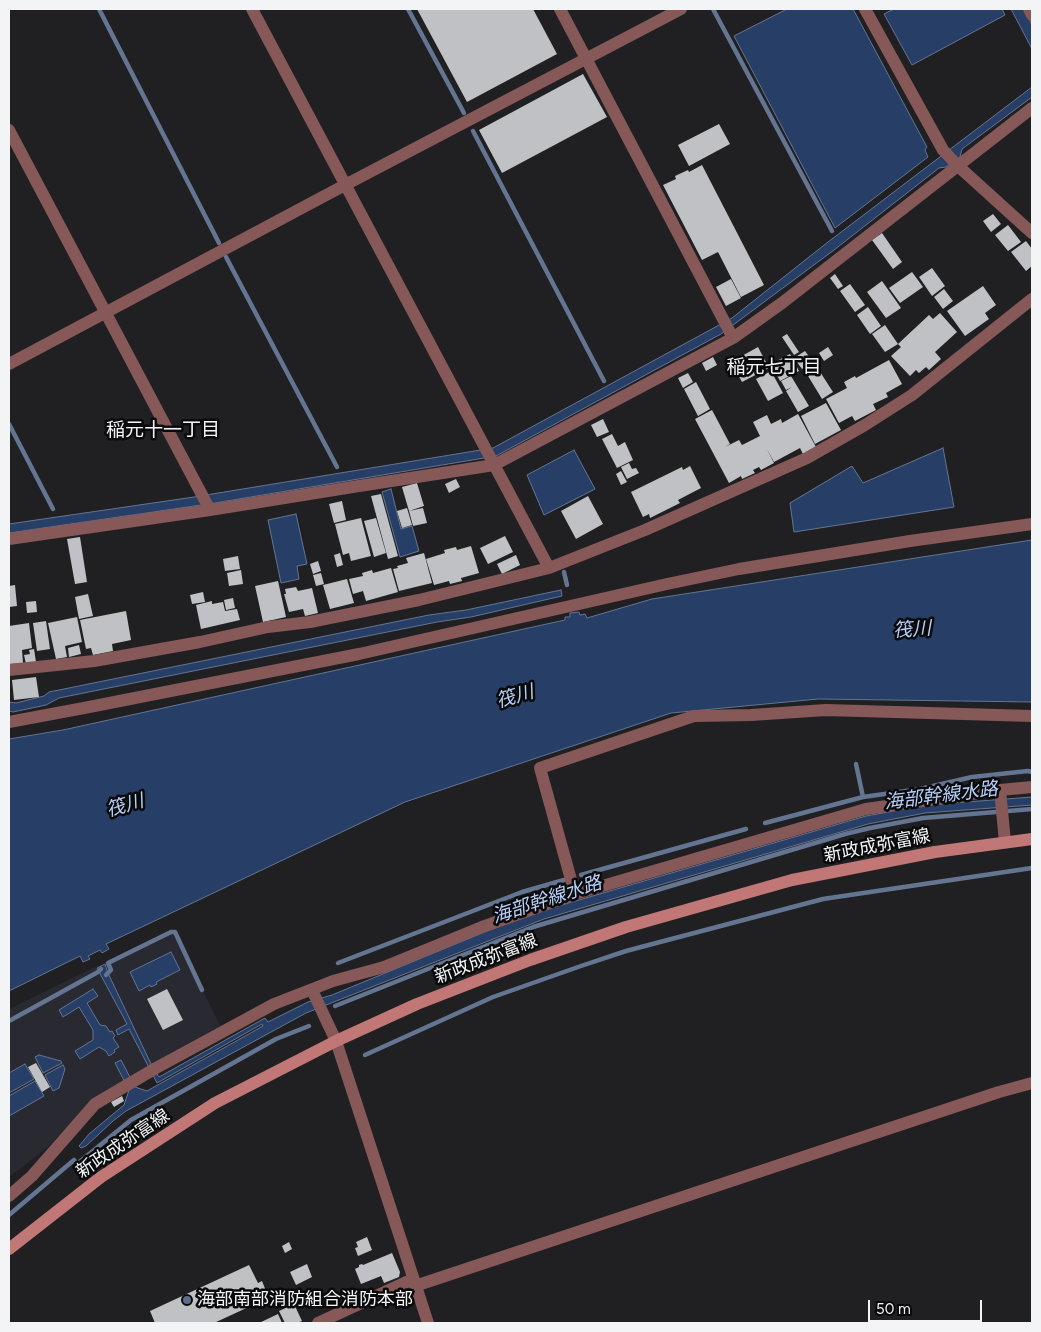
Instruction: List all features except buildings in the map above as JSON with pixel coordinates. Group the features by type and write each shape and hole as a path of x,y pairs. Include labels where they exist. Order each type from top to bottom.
{"main road":[{"name":"新政成弥富線","path":"9,1249 101,1177 207,1109 336,1041 417,1004 530,960 626,927 792,880 935,852 1032,839"}],"street":[{"path":"252,9 549,568"},
{"path":"560,9 732,335"},
{"path":"9,364 681,9"},
{"path":"865,9 943,150 956,165 1032,233"},
{"path":"1029,9 1032,15"},
{"path":"9,539 209,509 490,457 732,335 782,304 956,165 1032,108"},
{"path":"9,130 209,509"},
{"path":"9,670 94,661 200,642 268,627 310,622 419,600 549,568 645,530 807,458 865,425 912,395 1032,299"},
{"path":"9,722 358,654 739,569 910,541 1032,524"},
{"path":"575,894 540,768 694,716 750,715 826,710 1032,716"},
{"path":"9,1196 32,1176 95,1104 152,1070 274,1004 314,993 333,981 384,967 482,927 575,894 866,809 1000,793 1032,787"},
{"path":"1000,793 1005,842"},
{"path":"314,993 336,1041 428,1323"},
{"path":"318,1323 414,1282 999,1092 1032,1083"}],"shaded area":[{"path":"175,933 220,1026 151,1064 109,974 113,971 110,963"},
{"path":"95,967 99,971 127,1024 116,1031 119,1035 129,1029 148,1066 92,1100 48,1147 9,1177 9,1009"}],"water":[{"path":"787,9 853,9 927,147 925,150 928,157 835,228 734,36"},
{"path":"894,9 1002,9 1005,15 912,65 884,14"},
{"path":"1011,9 1024,9 1032,25 1032,49"},
{"path":"1032,87 1032,97 962,149 960,157 946,167 939,168 834,250 721,334 496,456 215,503 9,533 9,524 194,497 493,448 732,318 828,242"},
{"path":"943,448 954,507 794,532 790,503 852,466 863,483"},
{"path":"574,450 595,489 544,515 527,475"},
{"path":"391,489 401,529 412,526 419,551 400,557 382,492"},
{"path":"296,514 307,564 297,566 299,579 281,583 268,520"},
{"name":"筏川","path":"1032,540 1032,702 818,699 671,713 405,802 106,944 109,949 102,953 100,950 88,956 90,959 83,962 80,956 9,991 9,739 63,730 565,620 565,617 570,617 570,613 579,612 580,615 585,614 587,618 652,599"},
{"path":"561,590 562,596 471,617 437,622 59,698 46,705 13,712 9,711 9,702 16,703 44,696 49,692"},
{"path":"1032,797 1032,805 925,813 868,824 544,919 306,1013 126,1111 86,1146 81,1148 79,1146 89,1134 124,1105 129,1090 115,1063 121,1060 135,1087 147,1091 263,1026 262,1024 157,1083 129,1029 118,1035 116,1030 127,1024 97,968 105,964 151,1064 159,1077 265,1018 268,1022 308,1002 332,995 521,917 866,816 927,805"},
{"path":"171,952 180,970 156,982 157,984 151,987 150,985 139,991 130,972"},
{"path":"93,989 98,996 87,1003 100,1025 106,1026 110,1032 112,1031 115,1036 113,1038 119,1047 109,1056 106,1051 99,1047 80,1059 75,1051 93,1040 93,1030 79,1007 63,1017 59,1010"},
{"path":"39,1055 61,1061 62,1063 43,1073 35,1057"},
{"path":"25,1064 34,1079 9,1093 9,1073"},
{"path":"63,1065 65,1069 59,1088 53,1091 45,1075"},
{"path":"35,1081 44,1096 9,1116 9,1096"}],"waterway":[{"path":"99,9 219,243"},
{"path":"408,9 464,113"},
{"path":"713,9 832,231"},
{"path":"473,131 604,381"},
{"path":"226,257 337,467"},
{"path":"9,424 53,509"},
{"path":"564,572 567,585"},
{"path":"856,764 863,797"},
{"name":"海部幹線水路","path":"765,823 863,797 920,789 972,777 1032,772"},
{"name":"海部幹線水路","path":"335,1006 533,927 845,834 923,818 1032,809"},
{"name":"海部幹線水路","path":"581,875 746,829"},
{"path":"365,1055 493,997 626,951 823,899 1032,868"},
{"name":"海部幹線水路","path":"338,963 522,892 564,880"},
{"path":"106,975 111,970 108,963 171,932 175,932 202,990"},
{"path":"9,1021 101,969"},
{"path":"9,1215 74,1160 77,1164 131,1120 276,1039 309,1026"}],"place":[{"name":"海部南部消防組合消防本部","path":"187,1300"}],"district":[{"name":"稲元七丁目","path":"774,367"},
{"name":"稲元十一丁目","path":"163,430"}]}
